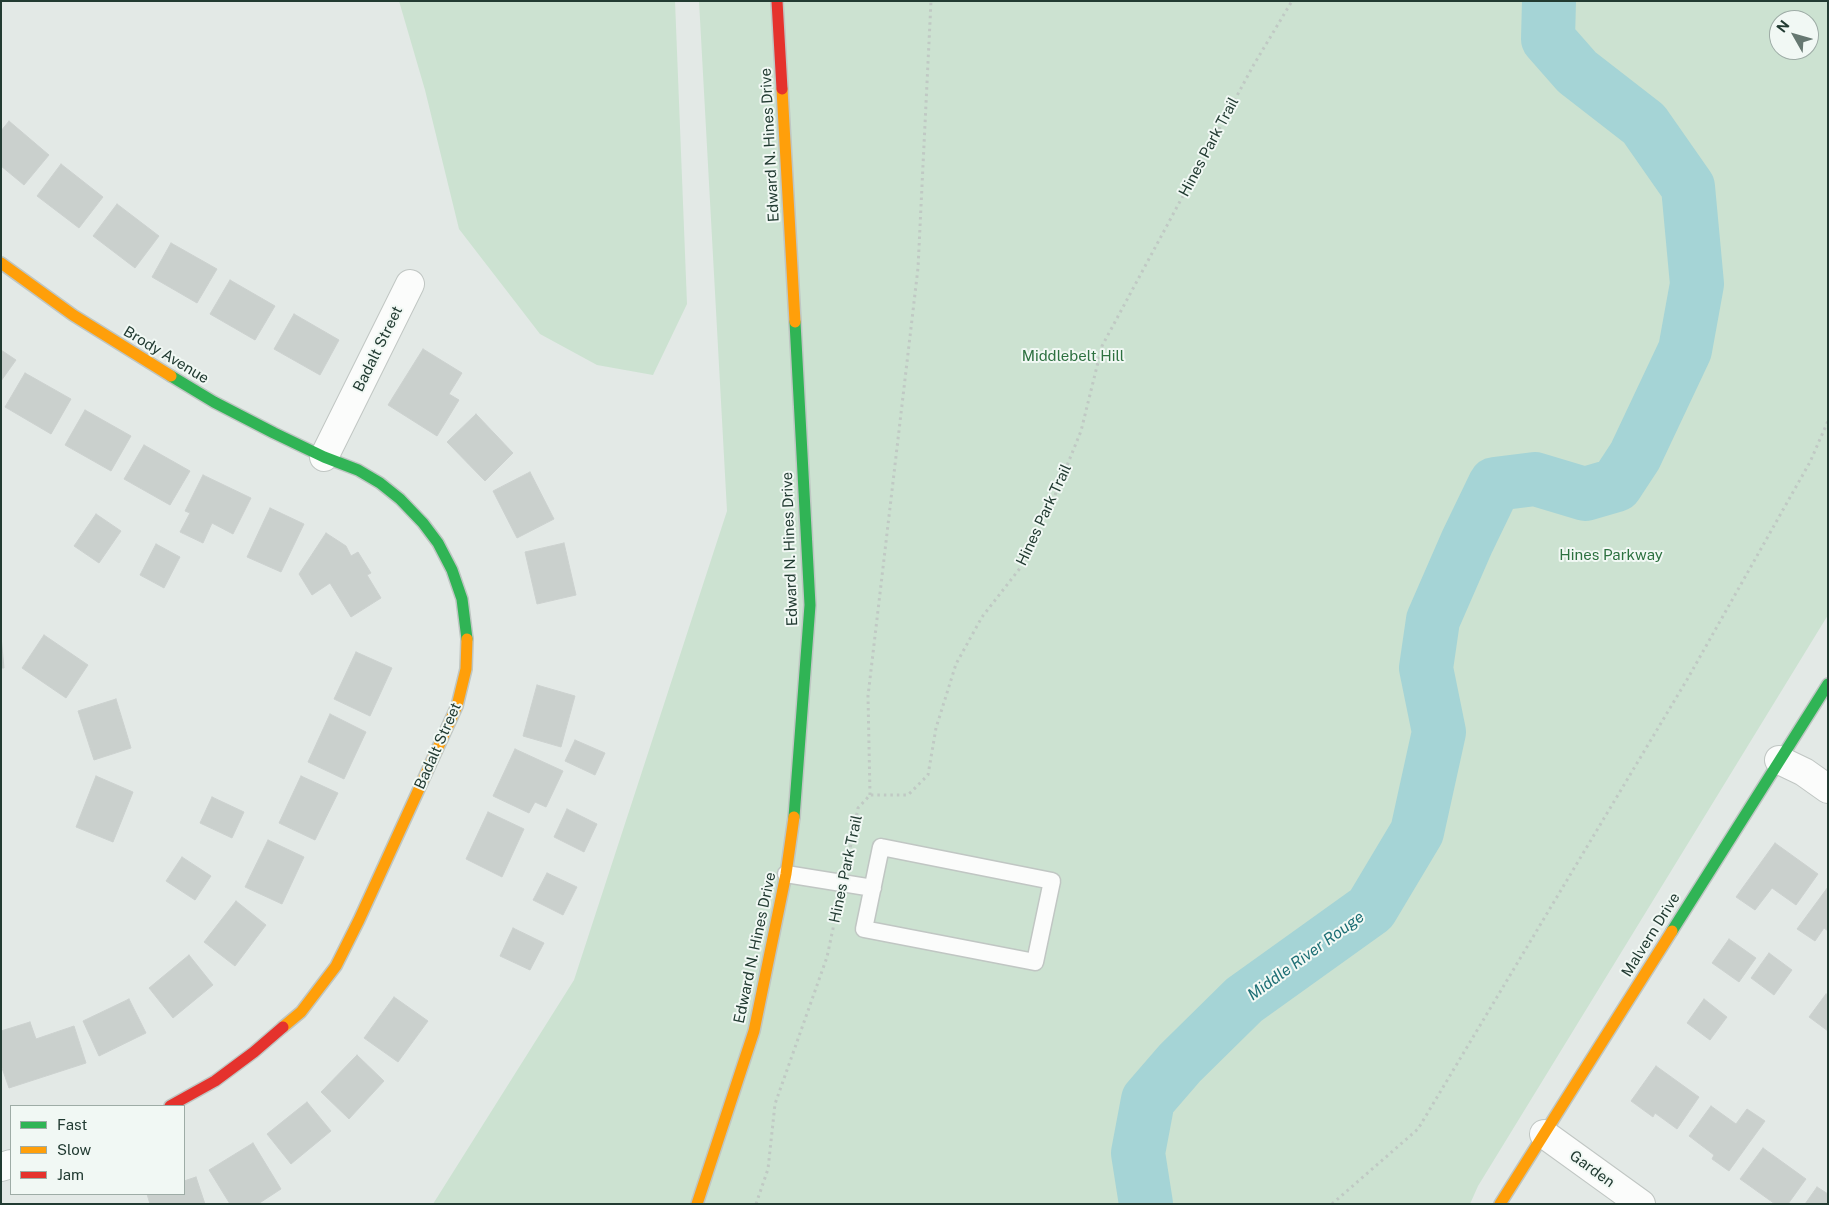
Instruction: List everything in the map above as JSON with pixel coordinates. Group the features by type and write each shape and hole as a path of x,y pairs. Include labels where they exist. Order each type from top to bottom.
{"street":[{"name":"Edward N. Hines Drive","path":"697,1204 754,1031 786,874 795,806 810,605 777,1"},
{"name":"Brody Avenue","path":"1,263 73,315 133,354 214,402 274,434 324,457"},
{"name":"Badalt Street","path":"172,1105 215,1081 254,1052 301,1012 336,966 457,706 466,669 467,630 462,599 452,570 438,543 423,523 400,499 380,483 358,470 324,457 410,284"},
{"name":"Malvern Drive","path":"1500,1204 1828,684"},
{"path":"1779,760 1804,772 1828,789"},
{"name":"Garden","path":"1544,1134 1641,1204"}],"lane":[{"path":"881,847 1052,881 1035,962 864,929 873,888 881,847"},
{"path":"786,874 873,888"}],"path":[{"path":"870,794 868,696 918,268 931,1"},
{"name":"Hines Park Trail","path":"756,1204 768,1169 775,1104 827,957 858,808 870,794 908,795 928,775 936,728 956,664 982,617 1024,563 1049,510 1081,431 1102,346 1253,66 1292,1"},
{"path":"1332,1204 1418,1129 1693,670 1810,462 1828,421"}],"green space":[{"path":"399,1 675,1 687,304 653,375 597,365 540,334 459,229 425,90"},
{"path":"699,1 1828,1 1828,615 1478,1186 1470,1204 433,1204 574,980 727,511"}],"building":[{"path":"9,121 49,155 24,185 1,166 1,131"},
{"path":"61,164 103,197 79,228 37,196"},
{"path":"117,204 159,236 135,268 93,236"},
{"path":"171,243 217,269 197,303 152,277"},
{"path":"230,280 275,306 255,340 210,314"},
{"path":"294,314 339,340 320,375 274,349"},
{"path":"423,349 462,373 449,394 459,400 437,436 388,405"},
{"path":"1,350 16,360 1,381"},
{"path":"25,373 71,399 51,434 5,407"},
{"path":"85,410 131,436 111,471 65,445"},
{"path":"476,414 513,453 485,481 447,442"},
{"path":"144,445 190,471 170,505 124,479"},
{"path":"530,472 554,519 517,538 493,491"},
{"path":"203,475 251,498 233,534 212,523 203,543 180,532 190,513 185,511"},
{"path":"270,508 304,524 281,572 247,557"},
{"path":"96,514 121,531 99,563 74,546"},
{"path":"326,533 346,546 351,556 358,552 371,573 367,575 381,598 351,617 330,583 312,595 299,574"},
{"path":"564,543 576,595 537,604 525,552"},
{"path":"156,544 180,557 164,588 140,575"},
{"path":"44,635 88,665 66,698 22,668"},
{"path":"1,636 4,668 1,668"},
{"path":"356,652 392,668 370,716 334,699"},
{"path":"537,685 575,696 561,747 523,736"},
{"path":"116,699 131,748 94,760 78,711"},
{"path":"330,714 366,732 344,779 308,762"},
{"path":"575,740 605,753 595,775 565,761"},
{"path":"515,749 563,771 546,807 535,802 529,813 493,796"},
{"path":"96,776 133,792 113,842 76,827"},
{"path":"301,776 338,793 315,840 279,823"},
{"path":"212,797 244,812 232,838 200,823"},
{"path":"567,809 597,824 584,852 554,837"},
{"path":"488,812 524,829 502,877 466,859"},
{"path":"268,840 304,857 282,904 245,887"},
{"path":"1775,843 1818,874 1796,905 1772,888 1755,910 1736,897"},
{"path":"182,857 211,876 195,900 166,881"},
{"path":"547,873 577,887 563,915 533,900"},
{"path":"1828,887 1828,931 1824,928 1815,941 1797,929"},
{"path":"236,901 266,925 235,966 204,942"},
{"path":"513,928 544,943 530,970 500,956"},
{"path":"1729,939 1756,958 1739,982 1712,963"},
{"path":"1769,953 1792,970 1774,995 1751,978"},
{"path":"189,955 213,985 173,1018 149,988"},
{"path":"1826,994 1828,995 1828,1031 1809,1017"},
{"path":"394,997 428,1021 398,1062 364,1038"},
{"path":"129,999 146,1033 99,1056 83,1021"},
{"path":"1704,999 1727,1017 1710,1040 1687,1023"},
{"path":"30,1022 36,1039 74,1026 86,1063 9,1088 1,1065 1,1031"},
{"path":"357,1055 384,1081 349,1119 321,1092"},
{"path":"1656,1066 1699,1097 1677,1129 1655,1113 1653,1117 1631,1101"},
{"path":"307,1102 331,1131 291,1164 267,1134"},
{"path":"1711,1106 1736,1124 1747,1109 1765,1121 1729,1171 1712,1159 1714,1155 1689,1136"},
{"path":"253,1143 281,1189 258,1204 230,1204 209,1170"},
{"path":"1763,1148 1806,1179 1788,1204 1775,1204 1740,1179"},
{"path":"196,1177 205,1204 150,1204 147,1195 185,1195 185,1181"},
{"path":"1817,1187 1828,1194 1828,1204 1805,1204"}],"waterway":[{"name":"Middle River Rouge","path":"1146,1204 1138,1153 1148,1100 1180,1063 1244,1000 1371,909 1417,832 1439,732 1426,668 1433,620 1495,484 1535,479 1585,494 1616,485 1635,456 1685,350 1697,284 1688,187 1644,124 1577,72 1548,39 1549,1"}],"traffic: fast":[{"path":"794,817 810,605 795,322"},
{"path":"171,376 214,402 274,433 324,457 358,470 380,483 400,499 423,523 438,543 452,570 462,599 467,639"},
{"path":"1672,931 1828,684"}],"traffic: slow":[{"path":"782,89 795,322"},
{"path":"1,263 73,315 171,376"},
{"path":"283,1027 301,1012 336,966 359,920 457,706 466,669 467,639"},
{"path":"697,1204 754,1031 786,874 794,817"},
{"path":"1500,1204 1672,931"}],"traffic: jam":[{"path":"777,1 782,89"},
{"path":"172,1105 215,1081 254,1052 283,1027"}],"park label":[{"name":"Middlebelt Hill","path":"1073,356"},
{"name":"Hines Parkway","path":"1611,555"}]}
